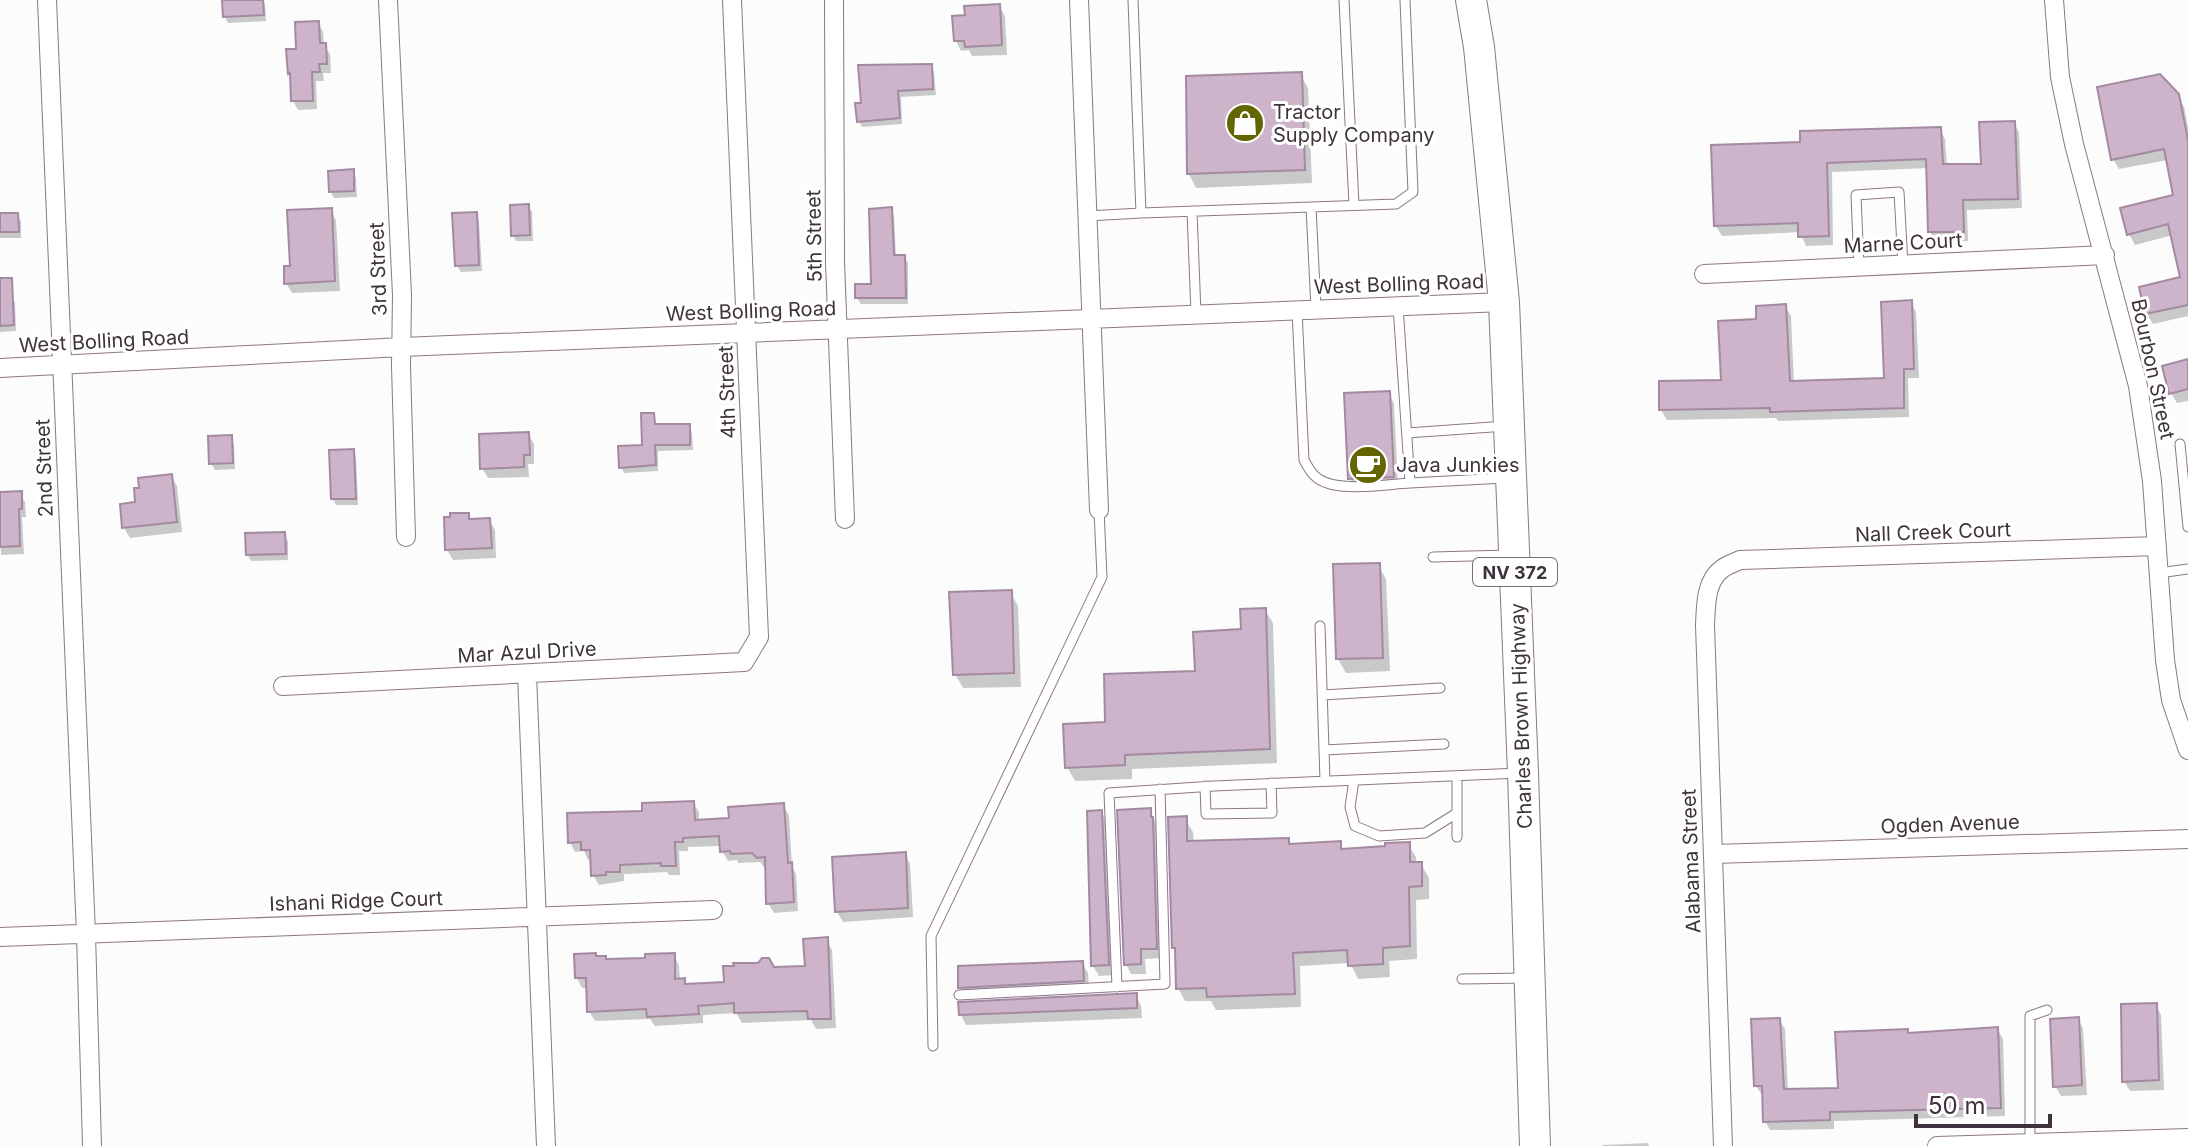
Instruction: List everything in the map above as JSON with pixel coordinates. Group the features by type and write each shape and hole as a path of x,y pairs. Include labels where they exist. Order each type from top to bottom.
{"main road":[{"name":"Charles Brown Highway","path":"1471,0 1479,47 1504,302 1535,1146"}],"street":[{"name":"2nd Street","path":"47,0 92,1146"},
{"name":"3rd Street","path":"388,0 402,295 406,537"},
{"name":"4th Street","path":"732,0 759,637"},
{"name":"5th Street","path":"834,0 835,262 845,519"},
{"path":"1079,0 1099,510"},
{"name":"Bourbon Street","path":"2054,0 2060,77 2074,144 2138,386 2152,481 2167,673 2171,700 2188,750"},
{"name":"Marne Court","path":"1704,274 2105,255"},
{"name":"West Bolling Road","path":"0,368 402,347 1504,302"},
{"name":"Nall Creek Court","path":"1715,576 1721,569 1740,560 2157,546"},
{"name":"Alabama Street","path":"1715,576 1706,596 1705,625 1723,1146"},
{"name":"Mar Azul Drive","path":"283,686 744,662 759,637"},
{"path":"527,674 546,1146"},
{"name":"Ogden Avenue","path":"1713,854 2188,839"},
{"name":"Ishani Ridge Court","path":"0,937 713,910"},
{"path":"1937,1146 2188,1138"}],"lane":[{"path":"1133,0 1141,213"},
{"path":"1344,0 1354,205"},
{"path":"1087,216 1396,204 1413,192 1405,0"},
{"path":"1859,267 1856,195 1899,192 1903,265"},
{"path":"1311,207 1316,309"},
{"path":"1192,211 1196,314"},
{"path":"1398,306 1410,483"},
{"path":"1297,310 1304,460 1315,476 1344,487 1511,478"},
{"path":"1407,433 1509,426"},
{"path":"2180,444 2188,527"},
{"path":"933,1046 931,936 1102,577 1099,510"},
{"path":"1433,557 1514,555"},
{"path":"2159,573 2188,569"},
{"path":"1320,626 1325,781"},
{"path":"1323,695 1440,688"},
{"path":"1324,750 1444,744"},
{"path":"1117,987 1109,793 1523,773"},
{"path":"1457,776 1457,837"},
{"path":"1354,780 1350,807 1355,826 1379,836 1425,833 1457,813"},
{"path":"1205,786 1206,814 1272,813 1271,783"},
{"path":"959,995 1165,984 1160,789"},
{"path":"1462,979 1530,978"},
{"path":"2030,1143 2030,1016 2047,1010"}],"building":[{"path":"222,0 263,0 264,15 223,17"},
{"path":"1000,4 1002,45 965,47 964,41 954,41 952,16 965,15 964,6"},
{"path":"319,21 320,43 326,43 327,64 319,64 320,72 312,72 313,101 291,101 286,49 296,49 295,22"},
{"path":"932,64 933,89 898,91 900,118 857,122 855,103 861,103 858,65"},
{"name":"Tractor Supply Company","path":"1302,72 1305,170 1187,174 1186,76"},
{"path":"2160,74 2179,94 2188,140 2188,305 2145,314 2139,287 2180,277 2168,224 2127,235 2120,208 2173,195 2164,149 2111,160 2097,87"},
{"path":"2015,121 2018,199 1963,200 1964,232 1928,232 1926,159 1827,163 1829,236 1798,237 1798,223 1714,226 1711,145 1800,142 1800,131 1941,127 1943,164 1981,164 1979,122"},
{"path":"354,169 354,191 329,192 328,171"},
{"path":"529,204 530,235 511,236 510,205"},
{"path":"892,207 894,255 905,255 906,298 855,298 855,284 871,284 869,209"},
{"path":"332,208 335,281 284,284 284,266 290,266 287,210"},
{"path":"477,212 479,265 455,266 452,213"},
{"path":"0,213 18,213 19,232 0,232"},
{"path":"0,278 12,278 14,325 0,326"},
{"path":"1912,300 1914,369 1904,369 1904,408 1770,412 1770,408 1659,410 1659,381 1721,380 1718,321 1756,319 1756,306 1786,304 1790,381 1884,378 1881,302"},
{"path":"2188,359 2188,389 2169,394 2162,366"},
{"path":"1390,391 1394,477 1348,479 1344,393"},
{"path":"641,413 654,413 655,424 690,424 690,445 655,445 656,465 619,468 618,446 642,445"},
{"path":"529,432 530,455 524,455 524,467 480,469 479,434"},
{"path":"232,435 233,463 209,464 208,436"},
{"path":"354,449 356,499 331,499 329,450"},
{"path":"172,474 177,522 122,528 120,504 135,502 134,488 139,488 138,478"},
{"path":"22,491 20,546 0,547 0,492"},
{"path":"450,513 469,513 469,519 490,518 492,548 445,550 444,517 450,517"},
{"path":"285,532 286,554 246,555 245,533"},
{"path":"1380,563 1383,658 1336,659 1333,564"},
{"path":"1012,590 1014,673 953,675 949,592"},
{"path":"1266,608 1270,749 1125,755 1125,765 1065,768 1063,724 1105,722 1104,674 1195,671 1193,632 1241,629 1240,609"},
{"path":"694,801 695,820 729,818 728,807 784,803 794,902 766,904 765,857 757,858 752,853 720,852 719,836 683,838 683,842 675,842 676,866 661,866 661,863 620,865 620,872 591,876 590,850 581,850 581,842 568,843 567,813 642,811 642,803"},
{"path":"1151,808 1157,949 1141,949 1141,964 1124,965 1117,810"},
{"path":"1102,810 1109,965 1091,966 1087,811"},
{"path":"1187,816 1187,841 1289,838 1289,844 1341,841 1341,849 1410,842 1410,862 1422,862 1422,886 1409,887 1410,946 1383,948 1383,964 1348,966 1347,950 1293,953 1295,994 1207,997 1206,988 1176,989 1168,817"},
{"path":"906,852 908,908 835,912 832,857"},
{"path":"828,937 831,1019 808,1019 807,1011 734,1013 734,1003 698,1006 699,1014 647,1017 646,1009 587,1012 586,978 575,978 574,954 596,953 596,956 606,956 606,959 675,953 675,979 685,978 685,984 724,982 723,966 734,966 733,963 758,963 762,958 769,958 774,967 805,966 803,939"},
{"path":"1083,961 1084,981 958,988 958,966"},
{"path":"1137,993 1137,1008 959,1015 958,1002"},
{"path":"2157,1003 2159,1080 2122,1082 2121,1004"},
{"path":"2079,1017 2082,1085 2053,1087 2050,1019"},
{"path":"1780,1018 1784,1089 1838,1088 1835,1032 1908,1029 1908,1033 1998,1027 2001,1108 1830,1112 1830,1120 1763,1122 1762,1086 1754,1086 1751,1019"}],"place":[{"name":"Tractor Supply Company","path":"1245,123"},
{"name":"Java Junkies","path":"1368,465"}]}
